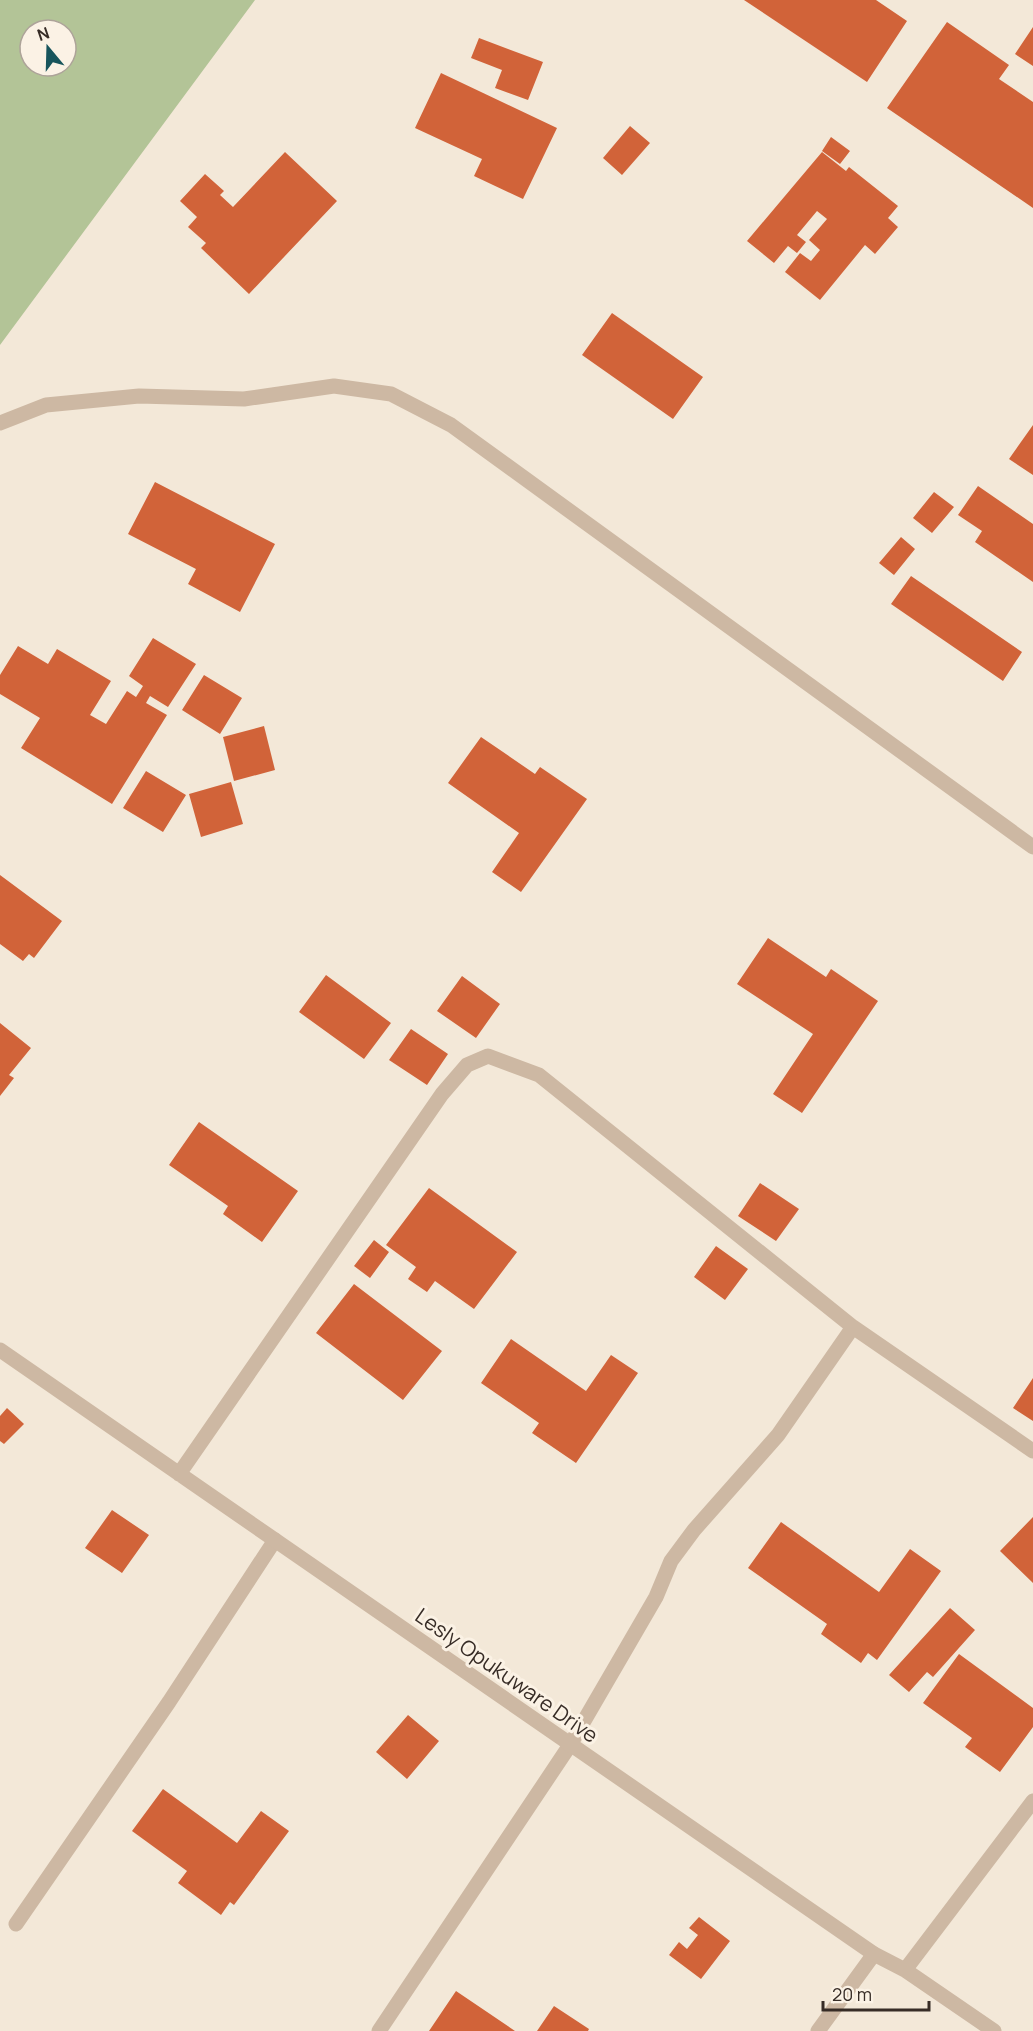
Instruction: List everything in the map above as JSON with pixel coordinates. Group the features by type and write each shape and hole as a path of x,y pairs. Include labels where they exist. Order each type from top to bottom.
{"street":[{"path":"0,423 46,405 140,396 244,399 334,386 391,394 451,425 1033,847"},
{"path":"179,1474 442,1094 467,1065 488,1056 539,1075 853,1327 1033,1450"},
{"path":"379,2031 570,1745 656,1597 671,1561 694,1530 778,1435 853,1327"},
{"name":"Lesly Opukuware Drive","path":"2,1353 874,1954 905,1970 994,2031"},
{"path":"16,1924 169,1702 275,1540"},
{"path":"905,1970 1033,1801"},
{"path":"818,2031 874,1954"}],"green space":[{"path":"0,0 255,0 0,345"}],"building":[{"path":"744,0 876,0 907,21 867,82"},
{"path":"947,22 1009,65 999,79 1033,102 1033,208 887,108"},
{"path":"1033,27 1033,66 1015,54"},
{"path":"479,38 543,62 528,100 495,88 502,70 471,58"},
{"path":"441,73 557,128 523,199 474,176 482,159 415,128"},
{"path":"630,126 650,143 622,175 603,158"},
{"path":"831,137 850,151 840,164 822,151"},
{"path":"285,152 337,201 249,294 201,248 206,243 188,227 197,217 180,201 205,174 224,191 220,195 233,207"},
{"path":"822,152 846,171 849,167 898,206 888,218 898,227 875,254 865,245 820,300 785,272 800,253 811,261 820,250 809,240 827,219 817,211 797,235 806,242 797,253 788,246 774,263 747,241"},
{"path":"612,313 703,377 673,419 582,355"},
{"path":"1033,425 1033,475 1009,459"},
{"path":"155,482 275,544 240,612 188,584 196,569 128,534"},
{"path":"978,486 1033,524 1033,582 975,542 982,531 958,515"},
{"path":"934,492 954,507 932,533 913,518"},
{"path":"901,537 915,549 894,575 879,563"},
{"path":"911,576 1022,652 1003,681 891,604"},
{"path":"153,638 196,664 168,707 150,696 146,703 167,715 112,804 21,748 40,718 0,694 0,675 18,646 48,664 57,649 111,681 90,715 106,724 127,691 136,697 143,686 129,676"},
{"path":"204,675 242,698 220,734 182,710"},
{"path":"264,726 275,770 234,781 223,737"},
{"path":"481,737 535,774 540,767 587,799 521,892 492,872 519,833 448,783"},
{"path":"146,771 186,795 163,832 123,808"},
{"path":"231,782 243,824 201,837 189,794"},
{"path":"0,875 62,921 34,958 29,954 23,961 0,944"},
{"path":"768,938 826,977 831,969 878,1001 802,1113 773,1094 813,1034 737,984"},
{"path":"326,975 391,1023 364,1059 299,1012"},
{"path":"462,976 500,1004 476,1038 437,1011"},
{"path":"0,1023 31,1048 9,1075 14,1078 0,1096"},
{"path":"411,1029 448,1054 427,1085 389,1060"},
{"path":"199,1122 298,1191 262,1242 223,1214 228,1206 169,1165"},
{"path":"760,1183 799,1209 776,1241 738,1216"},
{"path":"429,1188 517,1252 474,1309 435,1281 427,1292 408,1279 416,1267 386,1245"},
{"path":"374,1240 389,1252 370,1278 354,1266"},
{"path":"716,1246 748,1269 725,1300 694,1277"},
{"path":"354,1284 442,1351 403,1400 316,1333"},
{"path":"511,1339 586,1391 611,1355 638,1373 576,1463 532,1433 539,1423 481,1383"},
{"path":"1033,1378 1033,1421 1013,1408"},
{"path":"7,1408 24,1424 4,1444 0,1441 0,1416"},
{"path":"112,1510 149,1535 122,1573 85,1548"},
{"path":"1033,1517 1033,1583 1000,1551"},
{"path":"781,1522 879,1592 910,1549 941,1571 877,1660 868,1653 861,1663 821,1634 827,1624 748,1568"},
{"path":"950,1608 975,1630 933,1677 927,1672 909,1692 889,1675"},
{"path":"959,1654 1033,1708 1033,1727 1000,1772 965,1747 972,1738 923,1703"},
{"path":"408,1715 439,1741 407,1779 376,1752"},
{"path":"163,1789 237,1843 261,1811 289,1831 234,1905 230,1902 221,1915 178,1883 187,1871 132,1831"},
{"path":"699,1917 730,1941 701,1979 669,1955 679,1942 687,1949 698,1935 689,1928"},
{"path":"456,1991 515,2031 429,2031"},
{"path":"554,2006 589,2029 588,2031 537,2031"}]}
